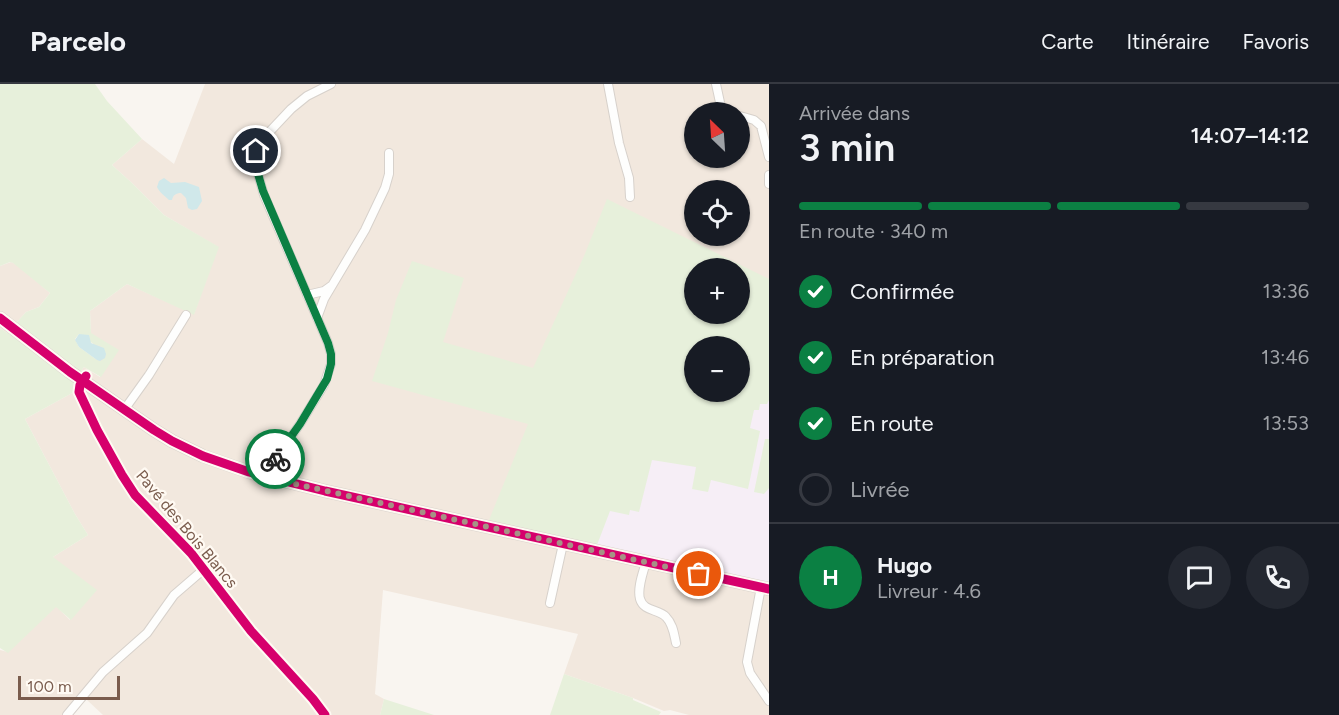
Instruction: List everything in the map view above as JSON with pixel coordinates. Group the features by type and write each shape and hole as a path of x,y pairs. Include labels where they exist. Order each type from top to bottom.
{"main road":[{"path":"0,318 145,422 229,465 264,477 765,588"}],"street":[{"path":"264,477 318,395 331,364 330,349 263,191 255,156 259,142 293,107 309,95 331,84"},
{"path":"608,84 629,178 630,197"},
{"path":"716,84 720,102"},
{"path":"750,119 760,123 763,129 769,157"},
{"path":"317,318 324,299 365,230 385,188 389,174 389,153"},
{"path":"769,175 769,184"},
{"path":"307,295 324,291 332,285"},
{"path":"126,408 186,315"},
{"name":"Pavé des Bois Blancs","path":"85,379 78,389 79,392 126,482 139,500 184,545 251,631 325,715"},
{"path":"550,603 563,544"},
{"path":"646,562 639,591 640,599 646,608 664,615 669,620 676,643"},
{"path":"67,715 103,672 151,628 174,595 203,570"},
{"path":"765,588 747,662 750,673 769,702"}],"shaded area":[{"path":"205,84 769,84 769,715 689,715 670,710 664,711 564,674 578,634 383,590 375,694 384,699 380,715 103,715 86,699 71,715 0,715 0,650 8,652 56,606 70,620 53,557 88,535 25,419 74,392 74,380 84,367 100,377 91,333 90,311 127,284 194,314 218,247 164,215 112,165 142,139 174,164"},
{"path":"11,262 18,265 50,293 39,307 26,312 7,333 0,328 0,266"},
{"path":"769,351 769,583 593,544 652,408 684,396 684,402 750,402 750,378"}],"green space":[{"path":"0,84 95,84 107,101 142,139 112,165 164,215 219,247 194,315 127,284 90,311 91,333 119,350 101,377 84,367 74,380 74,392 25,419 88,535 53,557 97,590 71,620 56,607 8,653 0,648 0,328 7,333 26,312 39,307 50,293 13,263 0,266","holes":["79,334 101,346 106,356 101,361 97,360 79,347 75,339"]},
{"path":"607,199 684,237 684,246 702,246 726,258 684,258 684,324 750,324 750,270 769,279 769,400 767,404 760,404 759,410 754,410 750,428 760,431 748,489 711,480 708,492 692,489 696,467 652,460 639,512 630,510 629,515 610,511 597,545 489,520 528,424 372,381 396,300 412,261 464,278 443,342 533,368"},
{"path":"765,439 769,439 769,488 764,494 754,492"},
{"path":"564,674 633,698 661,712 659,715 550,715"},
{"path":"384,699 434,715 380,715"}],"water":[{"path":"164,178 171,183 185,182 199,187 202,201 197,209 188,208 186,198 181,193 175,195 172,200 162,194 157,187 159,181"},
{"path":"79,334 89,335 91,343 104,348 105,358 97,360 79,347 75,340"}],"cycle path":[{"path":"0,318 70,372 154,430 203,456 249,472 325,491 769,589"},
{"path":"86,376 80,385 79,392 97,430 135,495 191,553 251,631 325,715"}],"way so far":[{"path":"275,459 264,477 699,574"}],"route":[{"path":"256,151 256,167 263,191 331,354 331,369 324,385 275,459"}]}
